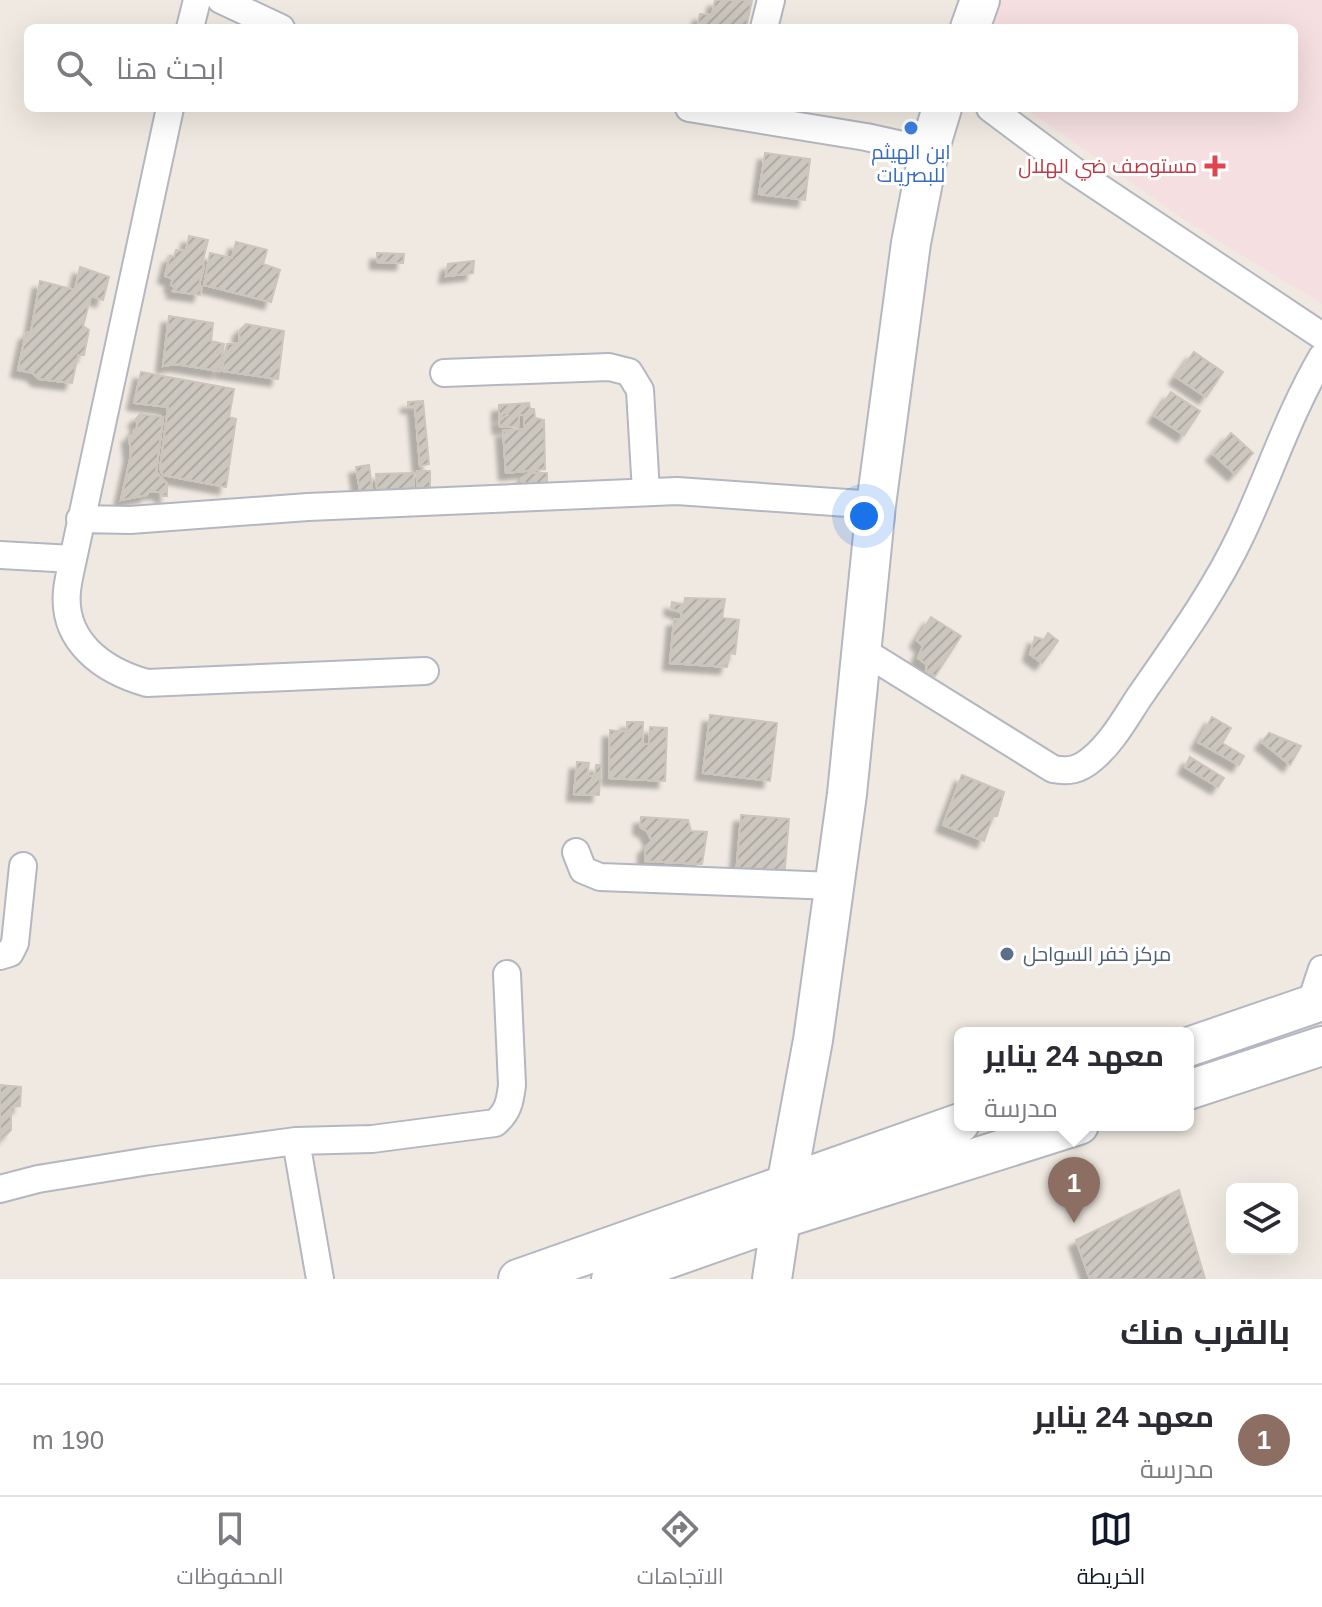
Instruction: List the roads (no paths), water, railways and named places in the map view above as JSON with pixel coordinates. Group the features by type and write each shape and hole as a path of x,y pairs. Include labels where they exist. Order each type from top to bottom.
{"main road":[{"path":"971,24 980,0"},
{"path":"772,1279 813,1040 847,794 876,505 911,243 929,151 941,112"},
{"path":"1194,1045 1316,1003"},
{"path":"1194,1088 1322,1046"},
{"path":"611,1279 954,1126"},
{"path":"518,1279 784,1202 1056,1131"}],"street":[{"path":"191,24 197,0"},
{"path":"221,0 272,24"},
{"path":"765,24 771,0"},
{"path":"169,112 80,519 67,591 70,621 96,661 121,676 147,683 425,671"},
{"path":"744,112 929,151"},
{"path":"995,112 1073,170 1322,336"},
{"path":"860,649 1053,769 1068,772 1079,768 1103,748 1217,580 1322,357"},
{"path":"444,373 609,367 629,372 640,390 646,492"},
{"path":"80,519 130,520 308,507 646,492 720,493 876,505"},
{"path":"0,555 73,559"},
{"path":"576,852 583,870 600,877 834,886"},
{"path":"0,956 10,953 15,943 23,866"},
{"path":"1316,1003 1322,969"},
{"path":"0,1189 38,1179 149,1161 296,1141 372,1139 495,1123 505,1115 512,1085 507,974"},
{"path":"296,1141 320,1279"}],"place":[{"name":"ابن الهيثم للبصريات","path":"911,128"},
{"name":"مستوصف ضي الهلال","path":"1215,166"},
{"name":"مركز خفر السواحل","path":"1007,954"},
{"name":"معهد 24 يناير","path":"1074,1223"}]}
